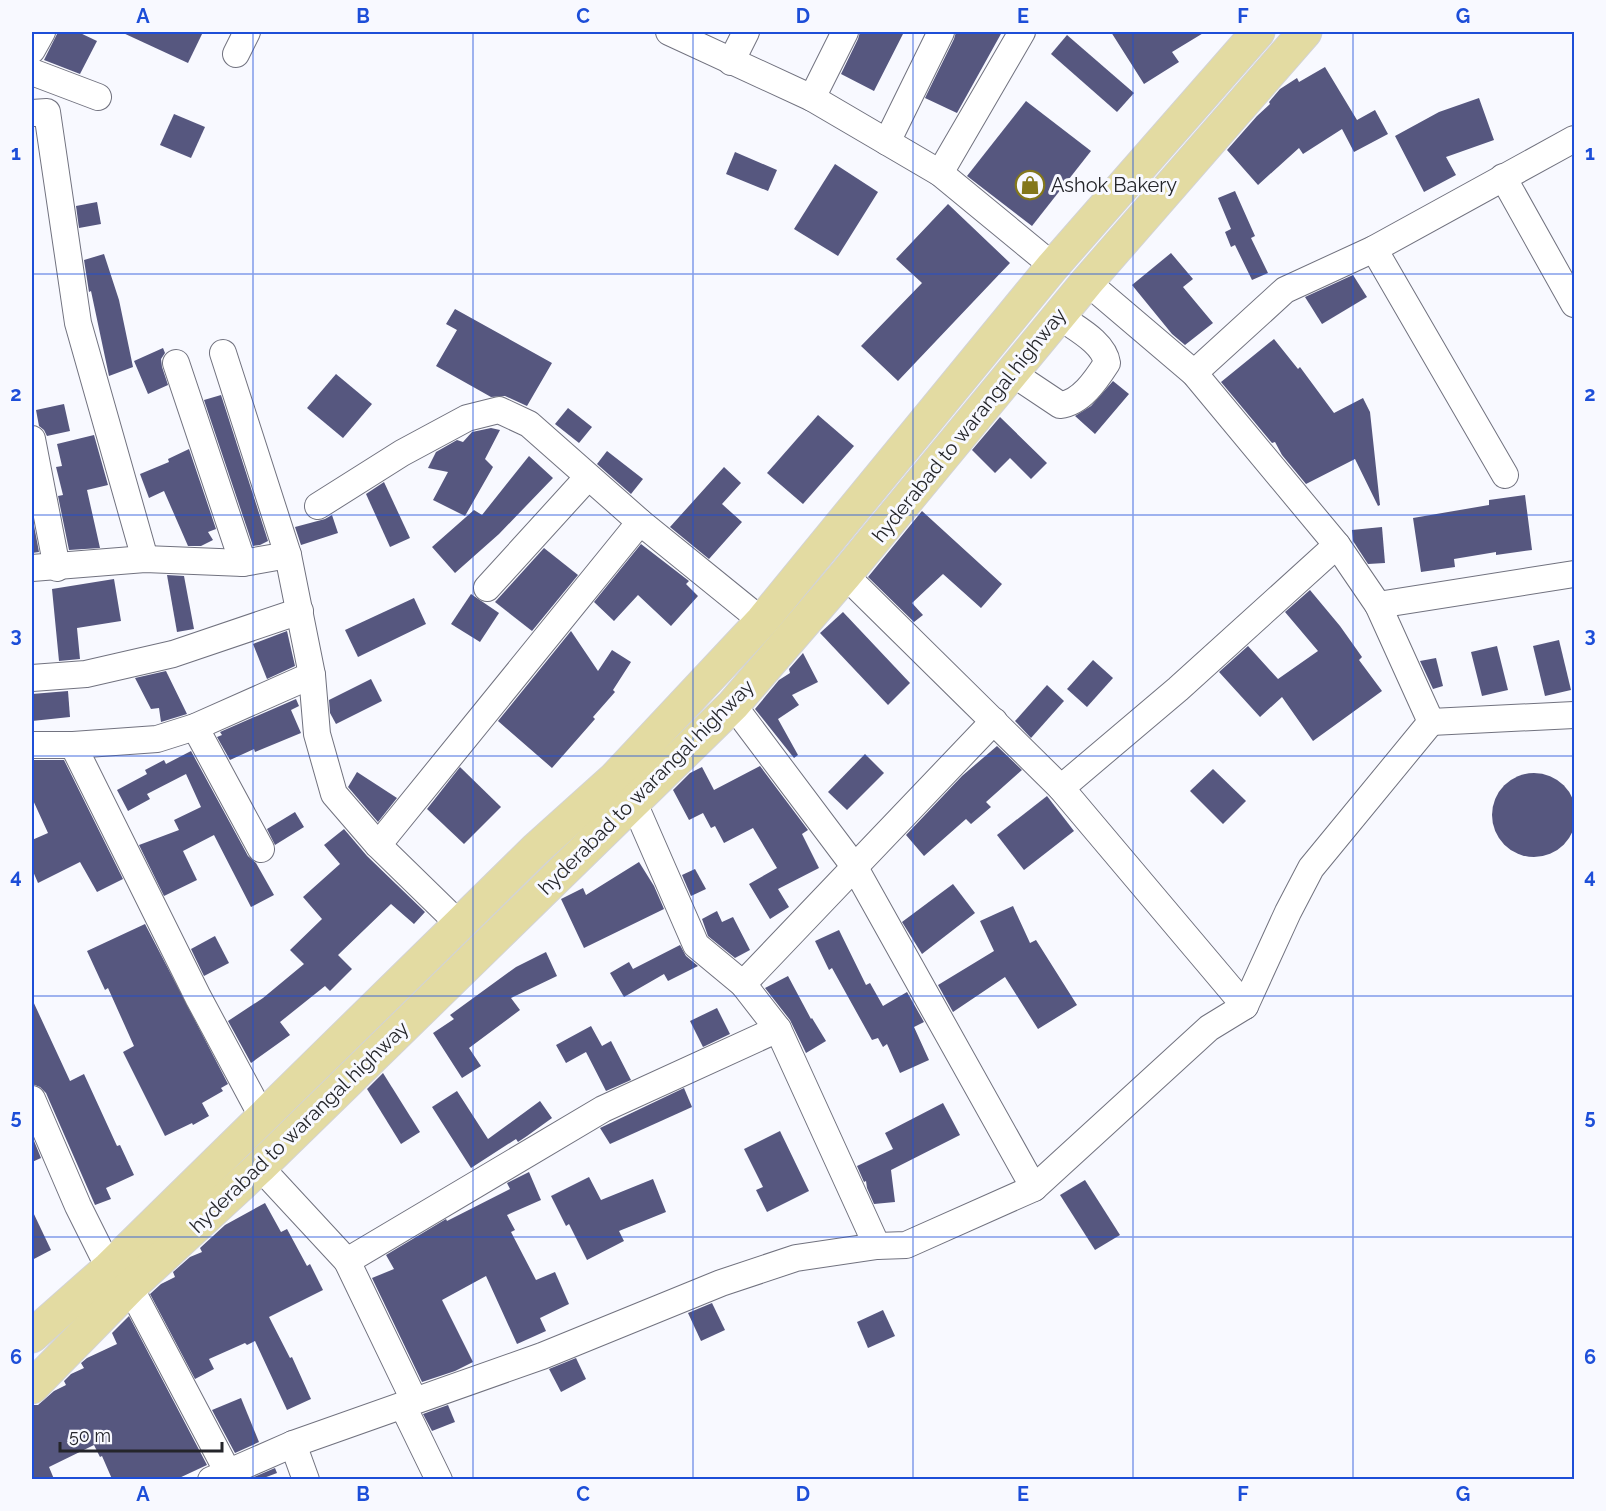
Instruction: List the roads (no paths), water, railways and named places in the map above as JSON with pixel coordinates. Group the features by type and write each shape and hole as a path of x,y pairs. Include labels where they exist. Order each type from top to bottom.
{"main road":[{"path":"33,1332 119,1278 200,1177 536,849 615,778 762,621 1053,266 1258,32"},
{"name":"hyderabad to warangal highway","path":"32,1387 119,1278 260,1167 733,705 845,575 1087,282 1305,32"}],"street":[{"path":"32,50 42,32"},
{"path":"669,32 812,98 940,173 1053,266"},
{"path":"731,62 746,32"},
{"path":"812,98 845,32"},
{"path":"887,142 941,32"},
{"path":"940,173 1022,32"},
{"path":"32,72 98,97"},
{"path":"32,113 46,112 78,323 145,559"},
{"path":"1194,374 1285,290 1374,249 1575,139"},
{"path":"1503,177 1575,304"},
{"path":"1374,249 1504,475"},
{"path":"1087,282 1194,374 1337,545 1378,605 1431,722"},
{"path":"1012,373 1060,405 1073,402 1099,374 1107,363 1106,354 1101,347 1059,316"},
{"path":"223,353 288,555 312,675 317,734 334,794 378,845 460,925"},
{"path":"176,363 243,563"},
{"path":"318,506 402,453 467,418 499,410 529,424 640,522 762,621"},
{"path":"32,439 57,568"},
{"path":"487,588 588,477"},
{"path":"378,845 640,522"},
{"path":"1061,788 1178,689 1337,545"},
{"path":"32,568 57,568 145,559 243,563 288,555"},
{"path":"1378,605 1575,574"},
{"path":"845,575 1061,788 1245,1006"},
{"path":"32,678 86,674 173,654 300,611"},
{"path":"32,745 73,745 157,739 195,727 312,675"},
{"path":"733,705 854,866 1034,1188"},
{"path":"32,1098 78,1206 119,1278 224,1477 293,1444 542,1356 721,1283 796,1258 877,1246 906,1245 1034,1188 1209,1028 1245,1006 1311,868 1431,722 1575,715"},
{"path":"743,984 993,721"},
{"path":"195,727 261,849"},
{"path":"73,745 198,997 263,1118"},
{"path":"634,803 696,945 743,984 778,1029 877,1246"},
{"path":"347,1261 603,1109 778,1029"},
{"path":"260,1167 347,1261 439,1479"},
{"path":"293,1444 306,1479"}],"place":[{"name":"Ashok Bakery","path":"1030,185"}]}
